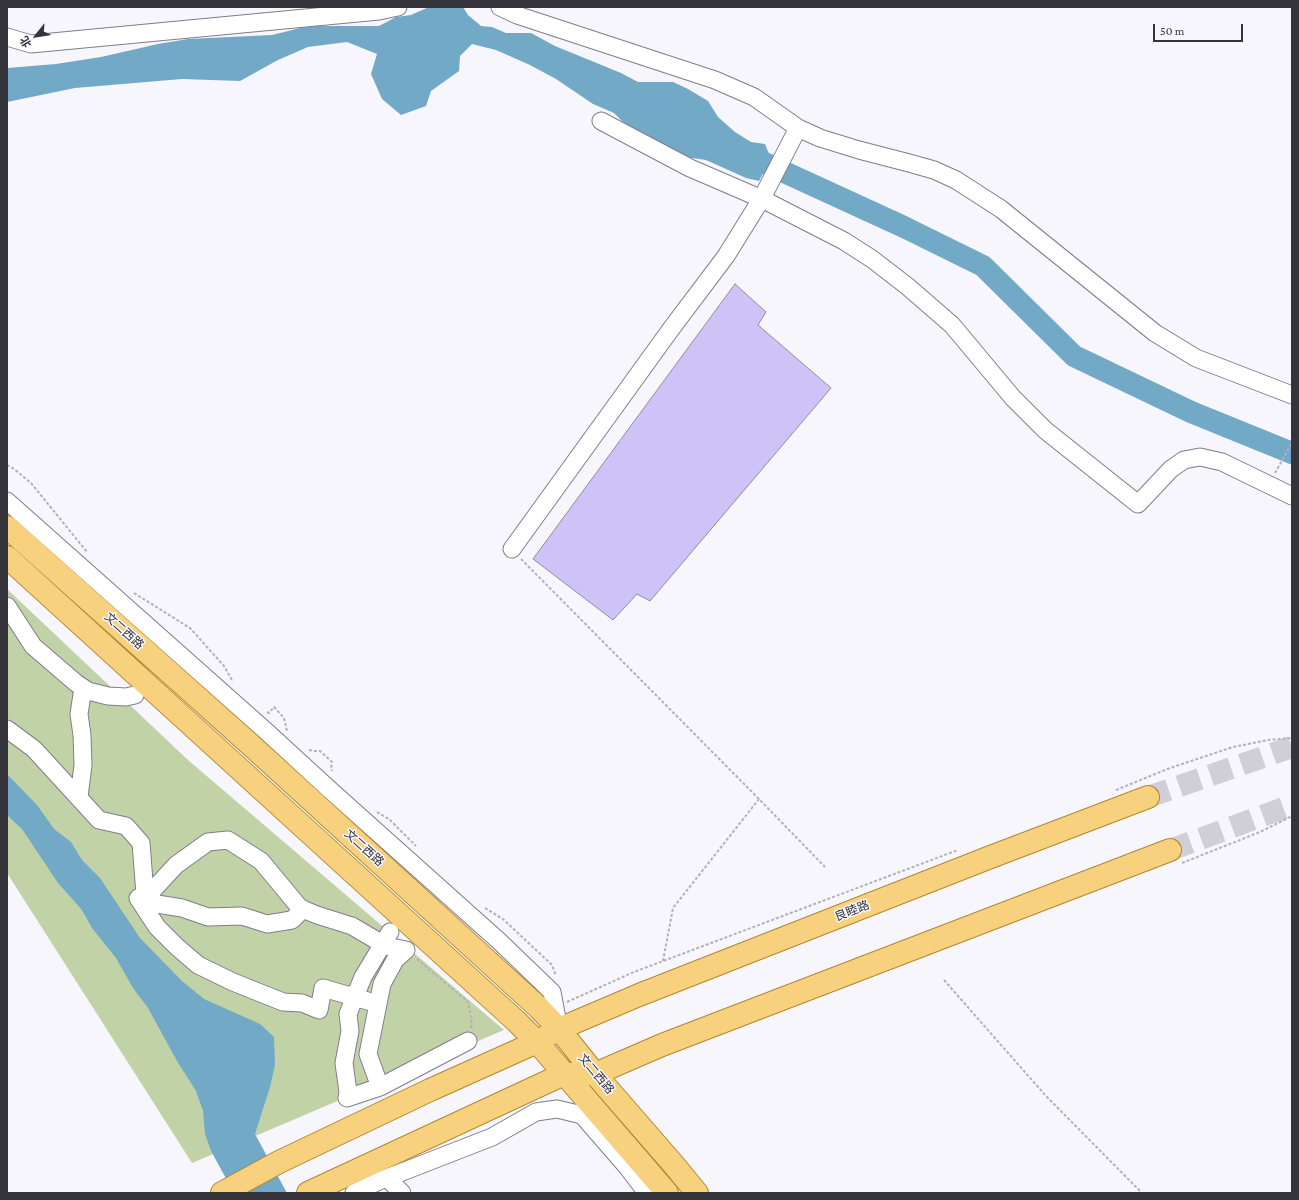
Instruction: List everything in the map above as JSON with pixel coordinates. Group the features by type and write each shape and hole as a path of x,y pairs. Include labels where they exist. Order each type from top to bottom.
{"main road":[{"name":"文二西路","path":"7,526 539,1008 697,1193"},
{"name":"文二西路","path":"7,558 516,1021 537,1042 667,1193"},
{"name":"良睦路","path":"224,1192 279,1162 430,1090 537,1042 559,1030 639,995 1148,797"},
{"path":"308,1193 564,1074 595,1074 662,1045 1170,850"}],"street":[{"path":"7,37 31,44 379,11 398,7"},
{"path":"500,7 517,15 715,80 754,97 798,129 820,138 934,170 956,180 1001,209 1155,333 1196,358 1292,395"},
{"path":"601,121 690,168 762,198 844,241 872,259 952,324 1013,398 1045,430 1138,504 1171,469 1184,460 1200,456 1222,462 1292,496"},
{"path":"512,549 671,329 726,256 762,198 798,129"},
{"path":"7,501 267,732 515,956 552,992 559,1030"},
{"path":"7,606 33,646 83,688 88,691 108,696 126,697 135,695"},
{"path":"79,797 83,765 82,736 79,714 83,688"},
{"path":"7,729 34,749 99,820 126,826 141,843 144,894"},
{"path":"378,1004 323,988 319,1010 302,1003 283,1002 219,975 198,965 177,947 157,927 138,898 153,890 176,865 208,842 228,840 261,861 300,908 386,938 406,950 395,960 382,984 378,1004 368,1054 380,1087"},
{"path":"144,894 157,904 182,908 208,917 242,916 267,924 292,920 303,909"},
{"path":"386,938 363,977 348,1014 350,1031 344,1063 348,1092 346,1098 380,1087 468,1041"},
{"path":"354,1193 387,1178 492,1137 536,1112 557,1109 582,1115 628,1168 646,1193"},
{"path":"387,1178 402,1193"}],"path":[{"path":"1268,484 1292,443"},
{"path":"7,466 31,483 92,557"},
{"path":"512,549 825,867"},
{"path":"133,592 190,628 224,666 235,684"},
{"path":"264,710 269,713 274,707 284,718 288,731"},
{"path":"1113,791 1170,768 1233,747 1248,743 1292,738"},
{"path":"304,748 320,751 332,762 331,768 334,773"},
{"path":"663,961 673,908 759,799"},
{"path":"376,811 388,819 418,849"},
{"path":"565,997 567,1002 634,972 959,850"},
{"path":"485,908 503,919 552,965 558,980"},
{"path":"406,950 468,1002 472,1024 468,1041"},
{"path":"944,980 1046,1096 1142,1193"}],"green space":[{"path":"7,589 188,760 504,1030 192,1163 7,873"}],"water":[{"path":"429,7 463,7 468,15 481,26 492,27 506,33 531,33 555,46 621,73 638,82 673,82 708,101 718,117 735,132 751,142 765,144 771,159 759,181 746,178 706,160 685,157 629,128 614,113 593,104 556,79 530,65 496,50 472,44 460,56 459,71 431,91 426,106 401,115 382,99 371,74 377,54 347,42 308,47 278,60 240,81 182,79 75,88 7,102 7,68 56,64 101,57 188,39 272,35 315,26 379,26 396,17 411,15"},
{"path":"7,774 37,805 54,829 71,842 82,860 100,878 140,938 182,981 204,999 260,1024 274,1037 275,1065 270,1087 255,1134 287,1193 234,1193 211,1151 205,1134 203,1111 196,1091 177,1061 148,1008 133,988 116,958 92,928 82,910 58,883 22,829 7,815"}],"building":[{"path":"735,284 766,312 758,325 831,388 650,601 637,594 613,620 533,559"}],"waterway":[{"path":"758,160 904,227 983,266 1074,356 1191,412 1292,453"}],"tunnel":[{"path":"1148,797 1292,747"},
{"path":"1170,850 1292,805"}]}
